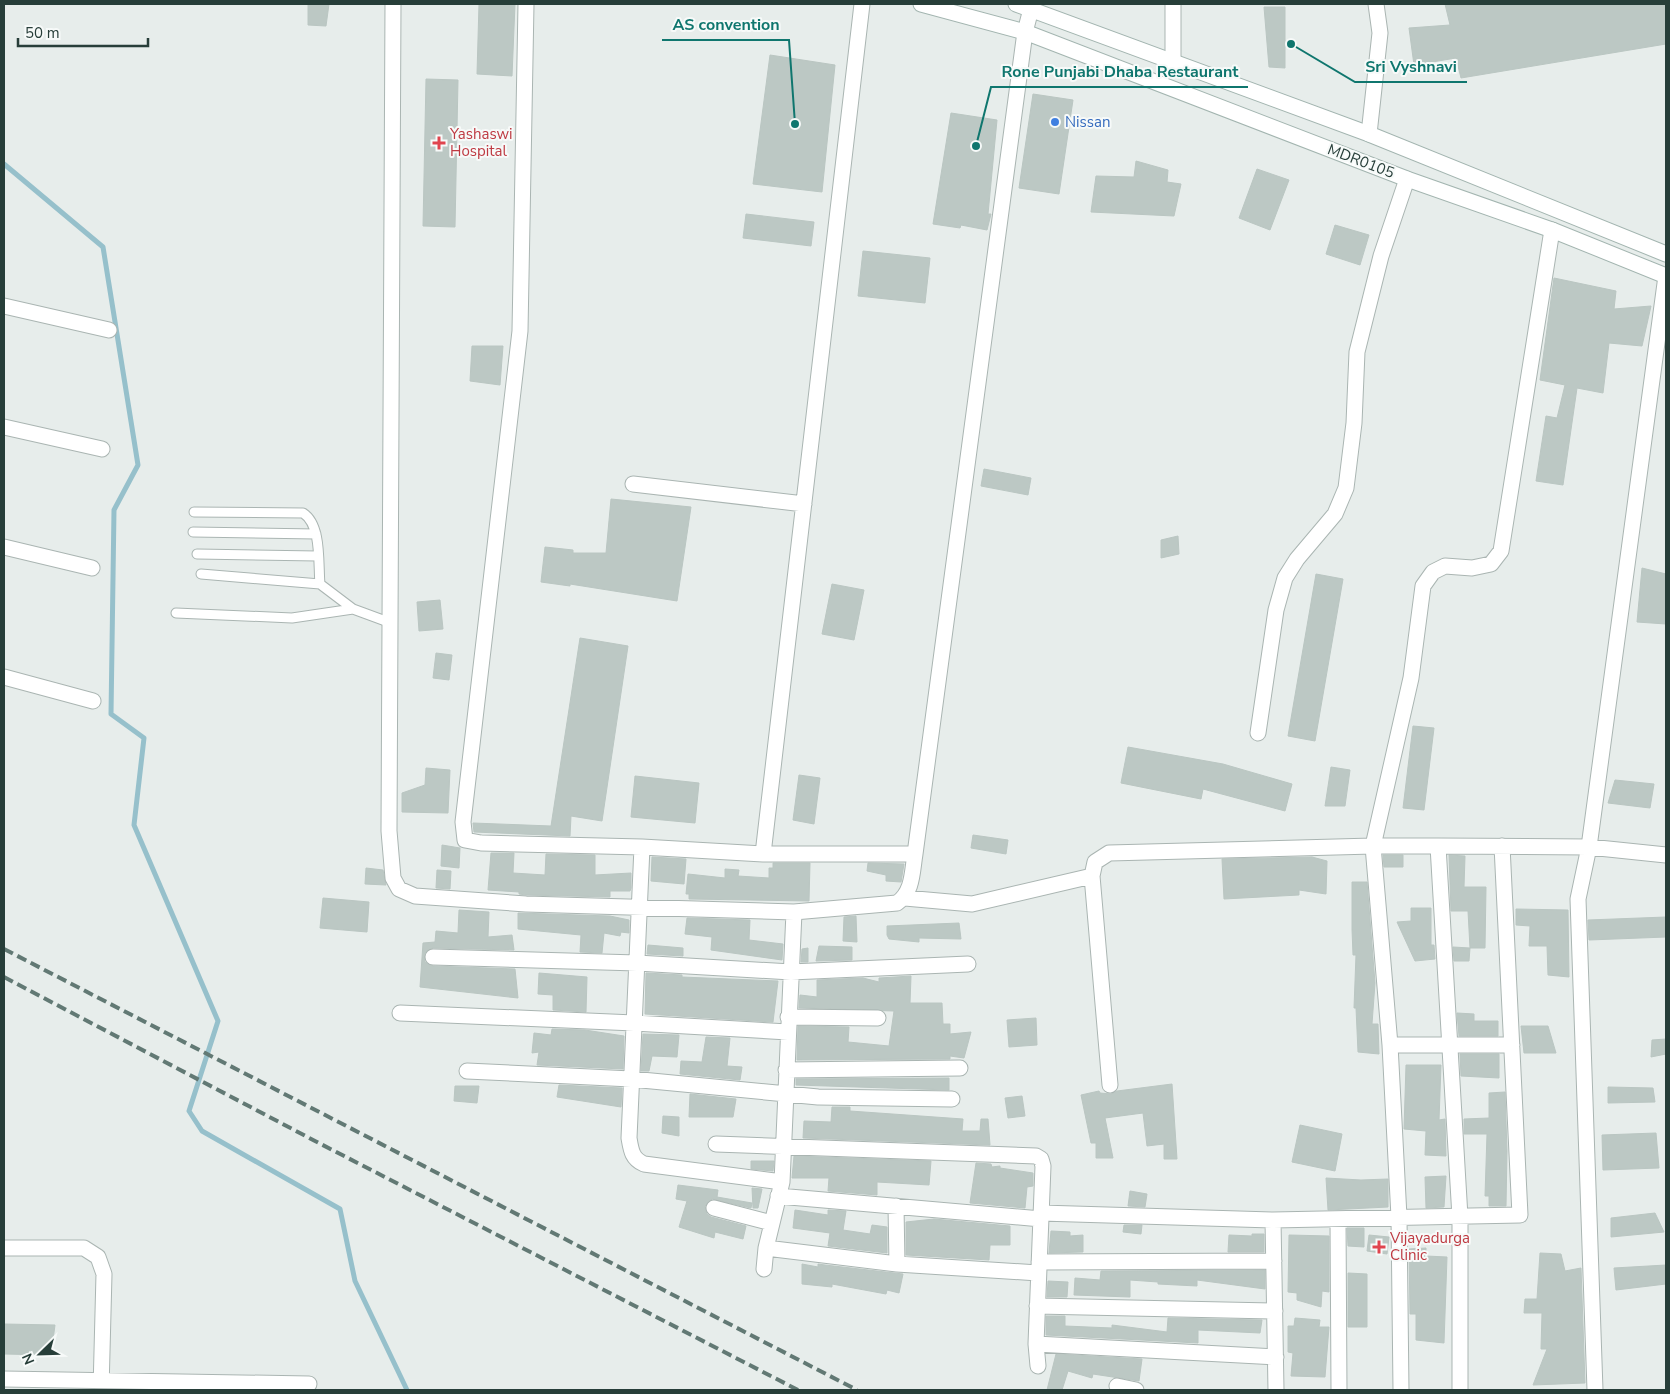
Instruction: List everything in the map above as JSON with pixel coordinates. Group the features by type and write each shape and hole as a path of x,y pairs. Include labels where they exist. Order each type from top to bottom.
{"street":[{"path":"393,4 389,831 393,878 399,889 415,896 470,900 794,912 887,906 905,898 910,888 1025,32 1031,9"},
{"path":"526,4 520,331 463,833 465,840 481,844 642,846 763,854 915,854"},
{"path":"763,854 862,4"},
{"name":"MDR0105","path":"921,4 1025,32 1407,179 1552,230 1666,276"},
{"name":"MDR0105","path":"1016,4 1173,60 1369,134 1666,254"},
{"path":"1173,4 1173,60"},
{"path":"1369,134 1380,33 1376,4"},
{"path":"1258,733 1276,610 1285,578 1297,559 1335,514 1346,488 1354,423 1357,352 1381,256 1407,179"},
{"path":"1401,1390 1399,1217 1390,1045 1373,846 1412,678 1423,586 1433,572 1445,566 1472,568 1491,564 1501,551 1552,230"},
{"path":"1594,1390 1578,899 1589,847 1666,276"},
{"path":"4,306 109,330"},
{"path":"4,427 102,449"},
{"path":"633,484 804,504"},
{"path":"4,547 92,568"},
{"path":"4,677 93,701"},
{"path":"642,846 629,1138 632,1154 636,1161 780,1189 896,1206 1041,1216 1274,1220 1520,1215 1502,846"},
{"path":"1110,1085 1092,876 1095,862 1109,853 1373,846 1502,846 1589,847 1666,855"},
{"path":"1438,846 1460,1217 1460,1390"},
{"path":"905,898 972,904 1092,876"},
{"path":"764,1268 766,1248 780,1189 794,912"},
{"path":"433,957 638,963 791,972 968,964"},
{"path":"400,1013 634,1023 788,1025 878,1018"},
{"path":"1390,1045 1512,1045"},
{"path":"786,1070 960,1068"},
{"path":"467,1071 631,1079 785,1092 818,1097 952,1099"},
{"path":"716,1144 1036,1156 1041,1159 1043,1166 1036,1344 1038,1366"},
{"path":"896,1206 897,1264"},
{"path":"714,1208 772,1223"},
{"path":"1338,1219 1339,1390"},
{"path":"1274,1220 1276,1390"},
{"path":"4,1248 84,1248 98,1257 104,1274 101,1385"},
{"path":"766,1248 897,1264 1038,1267 1274,1261"},
{"path":"1037,1306 1275,1311"},
{"path":"1036,1344 1276,1357"},
{"path":"4,1379 101,1385 309,1384"},
{"path":"1117,1386 1136,1390"}],"lane":[{"path":"194,512 291,511 309,516 316,534 320,584"},
{"path":"193,532 316,534"},
{"path":"197,554 317,556"},
{"path":"202,574 320,584 353,609 391,622"},
{"path":"176,614 292,618 353,609"}],"building":[{"path":"308,4 329,4 326,26 308,25"},
{"path":"479,4 515,4 512,76 477,74"},
{"path":"1445,4 1666,4 1666,44 1461,78 1456,58 1414,65 1409,28 1450,25"},
{"path":"1264,7 1285,7 1285,68 1269,67"},
{"path":"770,55 835,65 822,192 753,184"},
{"path":"426,79 458,80 455,227 423,226"},
{"path":"1033,94 1073,100 1059,194 1019,188"},
{"path":"951,113 997,120 988,214 991,214 987,230 961,225 960,228 933,224"},
{"path":"1136,161 1168,170 1167,182 1181,184 1174,216 1091,212 1096,176 1134,177"},
{"path":"1257,169 1289,180 1270,230 1239,218"},
{"path":"746,214 814,222 811,246 743,238"},
{"path":"1335,225 1369,235 1360,265 1326,254"},
{"path":"863,251 930,258 925,303 858,296"},
{"path":"1554,278 1616,291 1614,309 1651,306 1642,346 1609,343 1603,393 1577,388 1563,485 1536,481 1546,416 1557,418 1565,385 1540,380"},
{"path":"472,346 503,346 500,385 470,381"},
{"path":"984,469 1031,478 1028,495 981,486"},
{"path":"611,499 691,507 677,601 570,584 570,586 541,582 545,547 573,550 573,553 606,553"},
{"path":"1178,536 1179,554 1161,558 1161,540"},
{"path":"1642,568 1666,574 1666,624 1637,622"},
{"path":"1316,574 1343,579 1315,741 1288,736"},
{"path":"832,584 864,590 854,640 822,634"},
{"path":"440,600 443,629 419,631 417,602"},
{"path":"580,638 628,646 602,821 571,816 570,836 474,832 473,823 551,826"},
{"path":"436,653 452,655 449,680 433,678"},
{"path":"1413,726 1434,728 1424,810 1403,808"},
{"path":"1128,747 1223,764 1292,784 1285,811 1203,789 1201,799 1121,783"},
{"path":"1331,767 1350,770 1345,806 1325,806"},
{"path":"426,768 450,770 448,813 402,812 402,793 425,785"},
{"path":"799,775 820,778 814,824 793,820"},
{"path":"635,776 699,783 695,823 631,817"},
{"path":"1615,780 1654,784 1650,808 1608,803"},
{"path":"973,835 1008,840 1006,854 971,848"},
{"path":"442,845 460,848 459,868 441,866"},
{"path":"491,853 514,853 513,873 545,875 546,854 595,855 595,875 631,873 631,888 630,891 610,891 610,897 526,895 519,894 519,892 488,890"},
{"path":"1383,855 1403,855 1403,867 1384,867"},
{"path":"1449,855 1465,856 1464,887 1486,887 1485,948 1470,948 1468,911 1451,911"},
{"path":"652,857 686,859 684,884 651,881"},
{"path":"1312,857 1327,861 1326,894 1299,890 1299,895 1224,899 1222,859"},
{"path":"773,863 810,863 809,901 689,899 689,894 686,894 688,874 725,878 725,869 739,870 738,876 769,878 769,868 773,868"},
{"path":"868,863 904,864 901,882 886,881 886,875 867,871"},
{"path":"366,868 383,870 386,885 365,884"},
{"path":"437,870 451,871 450,889 436,888"},
{"path":"1352,882 1367,882 1375,983 1372,1024 1378,1024 1379,1054 1358,1052 1356,1008 1354,1008 1356,955 1353,955"},
{"path":"323,898 369,902 367,932 320,928"},
{"path":"1411,908 1431,908 1431,945 1434,945 1435,959 1415,961 1397,922 1411,921"},
{"path":"1516,909 1568,910 1569,977 1548,975 1547,946 1529,946 1530,926 1516,925"},
{"path":"459,910 489,912 488,937 512,935 514,950 433,948 425,953 425,962 433,966 515,969 518,998 420,987 423,943 435,942 436,931 458,933"},
{"path":"518,913 610,916 629,920 629,933 621,932 620,936 604,933 602,953 580,952 581,935 518,929"},
{"path":"856,916 857,942 843,941 844,917"},
{"path":"1666,917 1666,937 1589,940 1588,920"},
{"path":"687,918 750,920 749,940 783,944 782,960 711,950 712,937 685,934"},
{"path":"959,923 961,939 919,938 919,942 889,939 887,935 887,926"},
{"path":"648,945 683,948 683,956 647,954"},
{"path":"819,946 852,947 852,960 816,961"},
{"path":"1453,947 1470,948 1469,961 1454,961"},
{"path":"808,948 808,962 801,962 802,949"},
{"path":"539,973 587,977 586,1012 553,1010 553,995 538,994"},
{"path":"646,973 682,975 682,977 778,981 773,1022 645,1014"},
{"path":"911,976 910,1003 942,1003 943,1024 950,1024 950,1034 971,1032 964,1058 950,1056 950,1059 797,1060 798,1026 849,1027 848,1042 889,1046 894,1011 799,1008 800,995 817,997 817,980 863,978 879,982 879,978"},
{"path":"1457,1013 1474,1014 1474,1021 1498,1021 1498,1036 1459,1036"},
{"path":"1036,1018 1037,1045 1009,1047 1007,1020"},
{"path":"1521,1026 1548,1026 1556,1053 1524,1053"},
{"path":"552,1029 585,1030 624,1036 623,1069 537,1065 539,1052 532,1053 534,1033 551,1035"},
{"path":"643,1034 679,1035 677,1057 652,1056 649,1071 641,1071"},
{"path":"706,1037 730,1038 727,1066 742,1067 740,1080 680,1074 681,1061 702,1062"},
{"path":"1666,1039 1666,1054 1651,1057 1652,1040"},
{"path":"1460,1054 1499,1054 1499,1078 1461,1076"},
{"path":"1406,1065 1441,1065 1439,1120 1445,1119 1446,1156 1425,1155 1426,1131 1404,1129"},
{"path":"949,1078 949,1090 796,1085 796,1079"},
{"path":"1172,1084 1177,1159 1164,1159 1164,1144 1147,1146 1143,1113 1105,1118 1113,1158 1096,1158 1096,1143 1091,1143 1081,1095 1099,1091 1100,1093 1111,1094 1117,1091"},
{"path":"559,1085 622,1088 621,1107 557,1097"},
{"path":"455,1086 479,1086 477,1103 454,1101"},
{"path":"1608,1087 1653,1088 1655,1102 1608,1103"},
{"path":"1505,1092 1506,1206 1489,1206 1489,1196 1485,1196 1487,1134 1464,1134 1464,1119 1489,1118 1489,1093"},
{"path":"690,1094 736,1099 733,1117 689,1117"},
{"path":"1022,1096 1025,1116 1008,1118 1005,1098"},
{"path":"832,1107 850,1107 850,1111 963,1119 962,1131 980,1131 981,1119 988,1119 990,1145 803,1138 804,1121 831,1122"},
{"path":"663,1116 679,1117 679,1136 662,1133"},
{"path":"1300,1125 1342,1134 1335,1171 1292,1162"},
{"path":"1656,1133 1659,1168 1603,1170 1602,1135"},
{"path":"794,1156 931,1161 929,1185 877,1182 877,1195 828,1191 829,1178 792,1178"},
{"path":"751,1161 774,1161 773,1171 751,1169"},
{"path":"976,1163 991,1164 992,1167 1000,1166 1000,1168 1033,1173 1033,1186 1027,1187 1025,1208 970,1203"},
{"path":"1446,1176 1444,1207 1426,1208 1425,1177"},
{"path":"1326,1178 1388,1179 1388,1207 1328,1210"},
{"path":"678,1185 718,1190 717,1197 752,1203 751,1208 712,1199 705,1206 707,1214 711,1217 746,1226 743,1239 715,1232 714,1238 679,1227 687,1201 676,1199"},
{"path":"752,1188 762,1189 758,1208 753,1208"},
{"path":"1130,1191 1147,1194 1145,1207 1128,1206"},
{"path":"795,1210 828,1215 828,1210 846,1211 843,1230 870,1234 872,1225 887,1227 887,1253 828,1246 830,1233 793,1228"},
{"path":"1655,1213 1664,1232 1611,1237 1611,1218"},
{"path":"934,1219 1010,1226 1010,1245 990,1245 989,1260 906,1255 906,1222"},
{"path":"1124,1225 1142,1225 1141,1234 1123,1232"},
{"path":"1347,1228 1364,1228 1364,1247 1348,1246"},
{"path":"1051,1231 1070,1232 1070,1236 1083,1235 1083,1252 1049,1253"},
{"path":"1252,1234 1264,1234 1264,1252 1228,1252 1229,1235 1252,1236"},
{"path":"1289,1235 1329,1236 1329,1292 1322,1291 1321,1307 1297,1300 1297,1293 1288,1292"},
{"path":"1369,1235 1389,1237 1387,1254 1367,1251"},
{"path":"1426,1248 1426,1256 1447,1257 1444,1343 1416,1340 1416,1314 1410,1314 1409,1249"},
{"path":"1540,1253 1561,1254 1565,1271 1581,1268 1585,1383 1533,1385 1547,1349 1541,1349 1542,1313 1524,1313 1525,1299 1537,1299"},
{"path":"802,1264 818,1267 818,1264 903,1274 899,1293 887,1290 886,1294 832,1284 832,1287 802,1284"},
{"path":"1666,1265 1666,1284 1616,1290 1614,1268"},
{"path":"1265,1270 1265,1289 1197,1280 1197,1286 1130,1280 1130,1297 1074,1295 1075,1278 1100,1280 1101,1271"},
{"path":"1348,1273 1367,1274 1367,1327 1348,1327"},
{"path":"1048,1281 1068,1282 1067,1297 1047,1297"},
{"path":"1046,1316 1065,1316 1065,1326 1112,1328 1112,1325 1167,1332 1168,1318 1262,1320 1260,1333 1198,1330 1198,1343 1046,1335"},
{"path":"1295,1318 1320,1320 1319,1327 1329,1327 1325,1377 1291,1376 1293,1353 1288,1352 1288,1326 1294,1326"},
{"path":"4,1324 55,1325 51,1355 4,1354"},
{"path":"1056,1354 1142,1359 1139,1381 1093,1374 1092,1378 1068,1371 1062,1390 1047,1390"}],"waterway":[{"path":"4,164 103,247 138,465 114,510 111,714 144,738 134,825 218,1021 189,1111 202,1131 340,1209 355,1281 407,1390"}],"railway":[{"path":"4,949 857,1390"},
{"path":"4,977 315,1141 798,1390"}],"place":[{"name":"Sri Vyshnavi","path":"1291,44"},
{"name":"Nissan","path":"1055,122"},
{"name":"AS convention","path":"795,124"},
{"name":"Yashaswi Hospital","path":"439,143"},
{"name":"Rone Punjabi Dhaba Restaurant","path":"976,146"},
{"name":"Vijayadurga Clinic","path":"1379,1247"}]}
